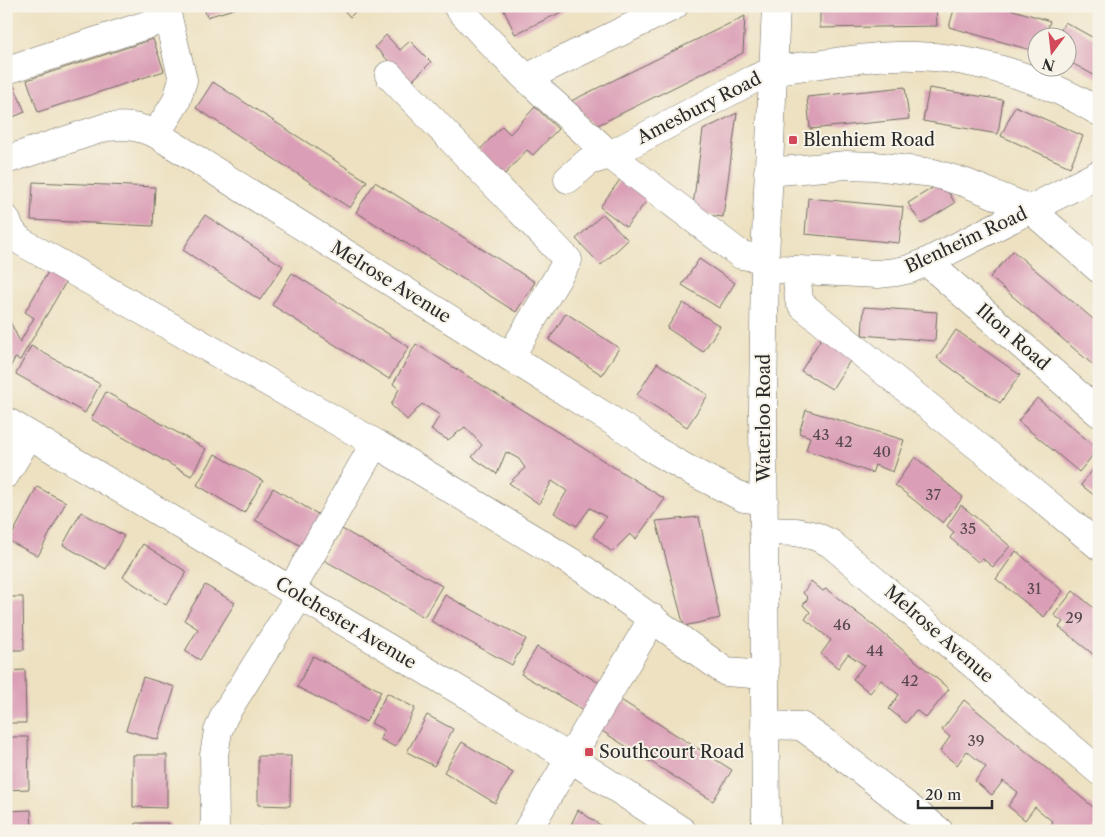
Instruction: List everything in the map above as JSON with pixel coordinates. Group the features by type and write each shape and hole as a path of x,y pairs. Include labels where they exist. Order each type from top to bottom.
{"street":[{"name":"Blenheim Road","path":"457,6 526,78 610,155 741,255 765,264 796,271 878,274 910,269 1099,174"},
{"path":"526,78 674,6"},
{"name":"Waterloo Road","path":"766,831 764,675 765,264 776,6"},
{"path":"10,69 168,18 183,80 176,102 156,134"},
{"name":"Amesbury Road","path":"568,179 589,161 610,155 754,79 773,72 871,57 915,56 960,60 1011,73 1047,86 1099,112"},
{"path":"388,75 568,260 510,358"},
{"name":"Melrose Avenue","path":"6,160 106,127 122,125 140,128 156,134 635,435 648,446 689,470 744,498 764,500"},
{"path":"768,172 848,165 902,168 933,173 966,183 1030,209 1099,269"},
{"path":"6,219 12,232 22,242 375,443 586,571 726,672 764,675"},
{"name":"Ilton Road","path":"926,262 1099,413"},
{"path":"796,271 799,300 803,306 1099,546"},
{"name":"Colchester Avenue","path":"6,421 470,696 682,831"},
{"path":"6,474 30,435"},
{"path":"215,831 214,755 218,731 225,714 296,592 375,443"},
{"name":"Melrose Avenue","path":"764,531 796,532 815,536 830,543 1099,771"},
{"path":"527,831 653,618"},
{"path":"765,725 801,726 939,831"}],"building":[{"path":"203,6 240,6 240,7 207,17"},
{"path":"340,6 361,6 350,17"},
{"path":"502,6 574,6 515,34"},
{"path":"820,6 936,6 937,26 820,28"},
{"path":"955,6 1000,6 1050,21 1048,28 1028,28 1028,49 949,27"},
{"path":"745,16 743,53 594,127 571,101"},
{"path":"1065,22 1076,28 1062,28"},
{"path":"1078,29 1099,41 1099,78 1078,66"},
{"path":"386,35 400,50 410,41 431,62 410,83 375,47"},
{"path":"153,39 164,71 38,112 27,80"},
{"path":"10,76 25,112 6,120 6,77"},
{"path":"213,82 367,181 350,208 196,108"},
{"path":"905,87 909,119 810,129 807,97"},
{"path":"929,88 1003,100 998,134 923,121"},
{"path":"1015,106 1083,136 1070,167 1001,136"},
{"path":"535,107 558,129 533,155 527,150 505,174 479,151 502,126 510,134"},
{"path":"737,113 723,217 692,213 703,130"},
{"path":"622,177 649,198 626,227 600,207"},
{"path":"33,182 155,187 153,226 31,220"},
{"path":"375,182 535,282 516,312 356,212"},
{"path":"942,182 955,203 921,224 908,203"},
{"path":"808,198 903,207 899,243 805,234"},
{"path":"603,214 628,240 601,265 576,239"},
{"path":"205,215 283,266 260,300 183,250"},
{"path":"1013,251 1099,324 1099,370 990,277"},
{"path":"699,259 735,283 719,308 682,285"},
{"path":"52,265 70,275 20,360 15,358 8,371 6,370 6,313 20,342 34,318 25,312"},
{"path":"292,273 409,347 389,379 272,305"},
{"path":"683,303 720,326 703,352 667,328"},
{"path":"864,307 937,312 935,341 862,335"},
{"path":"566,313 619,348 602,375 549,340"},
{"path":"956,330 1020,375 1000,403 937,358"},
{"path":"822,337 853,356 832,389 801,371"},
{"path":"416,344 665,499 636,539 630,534 612,552 593,536 606,517 590,508 577,526 554,513 567,491 552,481 539,504 509,483 525,468 519,459 506,452 497,474 472,457 482,445 465,427 448,440 431,430 440,415 422,404 407,420 391,405 399,389 393,384"},
{"path":"31,346 100,384 85,413 16,374"},
{"path":"657,363 708,395 687,427 637,395"},
{"path":"106,392 206,449 191,476 91,419"},
{"path":"1037,398 1098,449 1079,472 1018,421"},
{"path":"806,410 904,440 893,472 875,465 872,473 806,450 810,437 799,433"},
{"path":"215,454 263,481 244,513 197,485"},
{"path":"915,457 963,497 943,523 895,485"},
{"path":"1099,462 1099,499 1081,485"},
{"path":"37,487 66,502 38,556 9,541"},
{"path":"273,488 321,516 303,547 255,520"},
{"path":"961,505 1010,546 993,567 982,558 978,562 950,538 954,532 947,526"},
{"path":"81,512 124,536 106,569 63,545"},
{"path":"699,517 720,618 684,626 656,521"},
{"path":"342,529 442,586 424,617 324,560"},
{"path":"143,544 187,572 166,605 123,577"},
{"path":"1016,551 1063,591 1044,617 996,579"},
{"path":"811,581 823,591 826,589 878,629 949,689 926,718 916,710 906,723 889,709 899,695 881,680 870,693 853,679 864,665 848,654 838,668 821,654 831,640 805,619 810,612 803,605 808,598 803,593"},
{"path":"205,585 235,603 200,660 185,651 198,629 184,620"},
{"path":"1073,591 1099,612 1099,659 1059,627 1063,622 1054,615"},
{"path":"445,595 526,639 512,665 431,621"},
{"path":"6,597 23,597 24,650 6,650"},
{"path":"537,647 601,684 585,711 521,674"},
{"path":"313,656 381,691 366,722 297,687"},
{"path":"25,670 26,723 6,723 6,671"},
{"path":"143,677 175,687 158,740 126,730"},
{"path":"387,693 415,708 395,747 380,739 384,730 371,723"},
{"path":"616,697 732,770 713,801 597,728"},
{"path":"964,700 1099,812 1099,821 1092,831 1047,831 1053,822 1035,807 1025,820 1008,806 1018,792 1003,781 992,795 975,781 986,767 967,751 957,765 940,751 950,737 942,730"},
{"path":"427,715 453,729 434,766 407,752"},
{"path":"6,737 28,737 29,789 6,790"},
{"path":"462,742 513,773 495,803 444,772"},
{"path":"133,755 167,755 167,808 133,807"},
{"path":"258,756 291,756 290,806 258,805"},
{"path":"31,810 32,831 6,831 6,811"},
{"path":"578,810 609,831 568,831"},
{"path":"136,823 169,823 169,831 136,831"},
{"path":"258,827 293,827 293,831 258,831"}],"place":[{"name":"Blenhiem Road","path":"793,140"},
{"name":"Southcourt Road","path":"589,752"}]}
